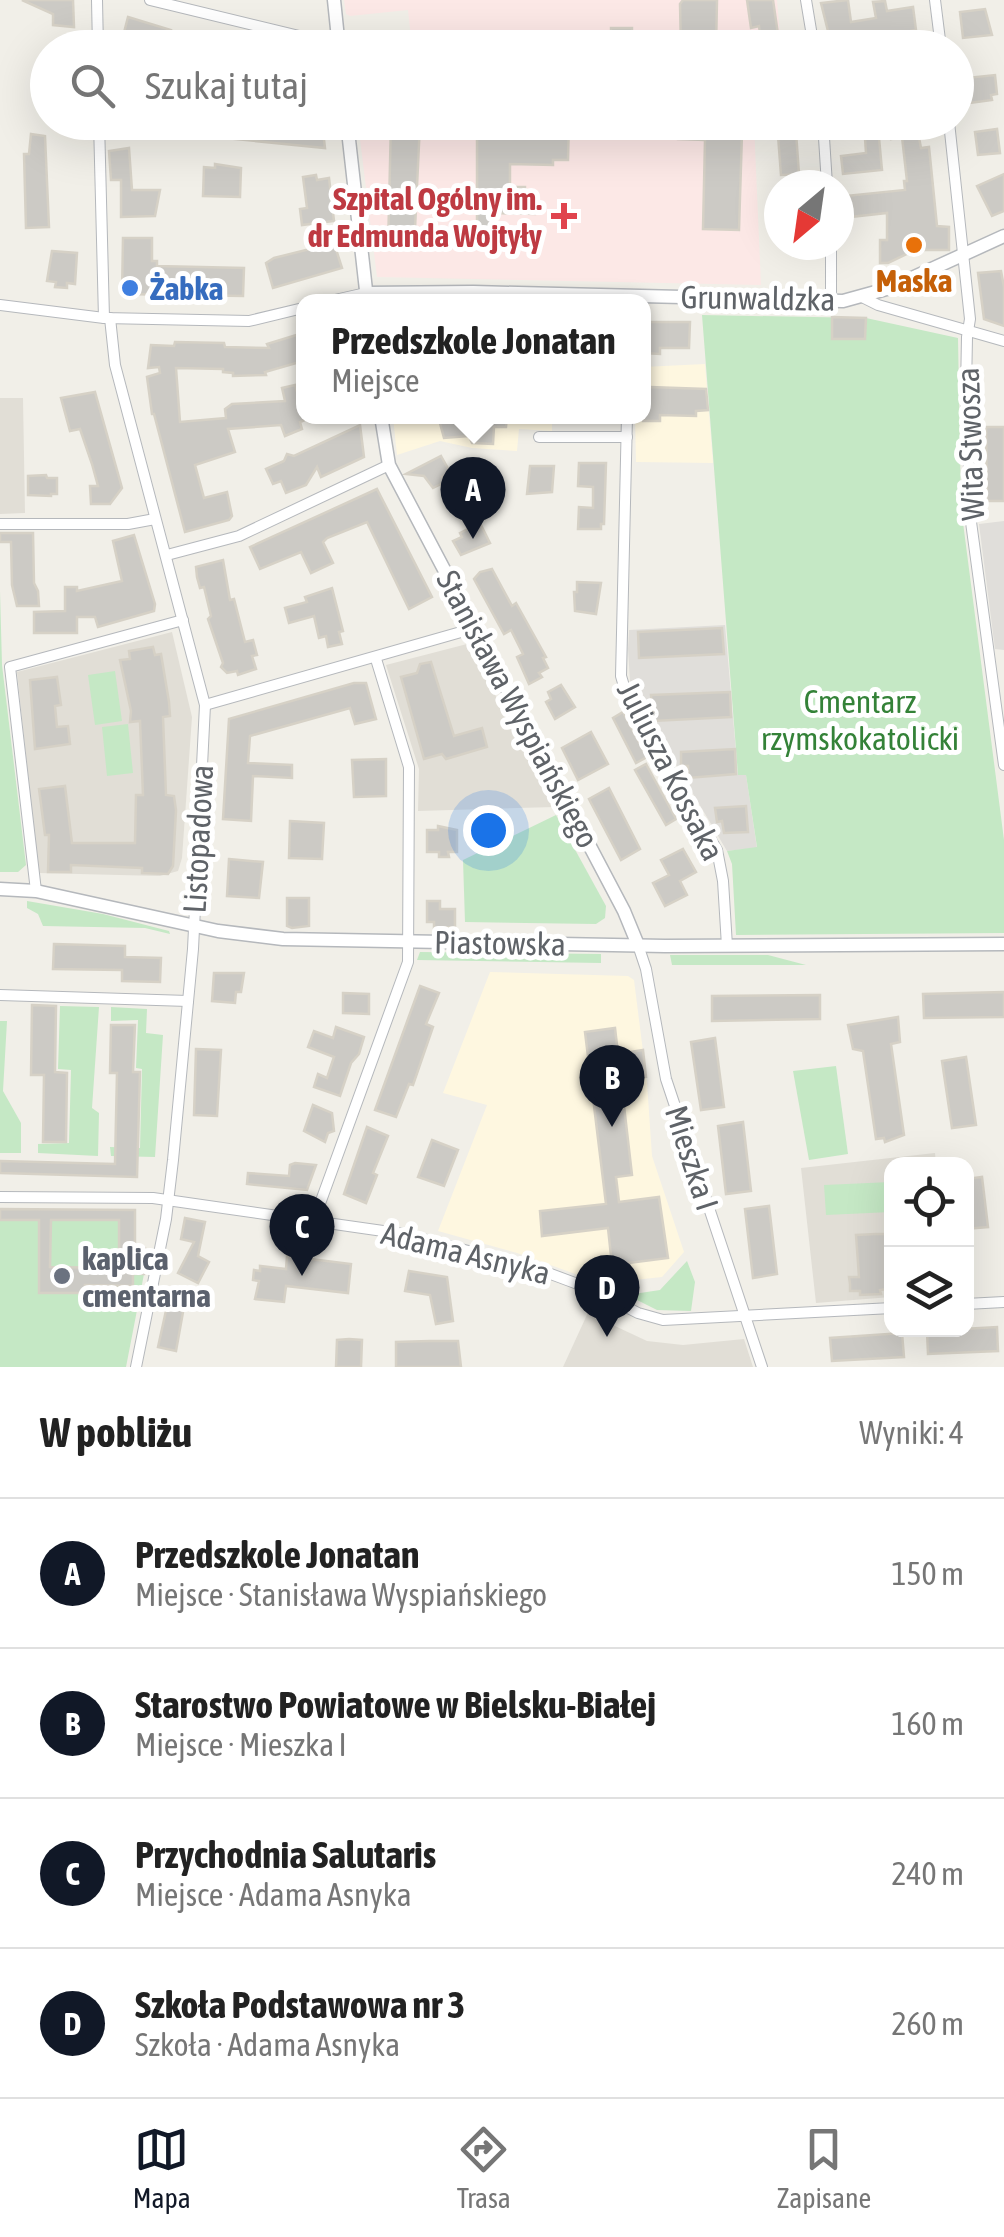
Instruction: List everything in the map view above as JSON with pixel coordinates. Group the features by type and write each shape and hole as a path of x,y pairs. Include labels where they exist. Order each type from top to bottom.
{"street":[{"path":"96,0 97,30"},
{"path":"150,0 274,30"},
{"path":"334,0 337,30"},
{"path":"806,0 811,30"},
{"path":"936,0 938,30"},
{"name":"Listopadowa","path":"100,140 107,318 115,365 205,705 194,925 169,1199 136,1367"},
{"path":"349,140 367,294"},
{"path":"823,140 826,170"},
{"name":"Wita Stwosza","path":"950,140 970,316 966,389 971,522 1004,764"},
{"path":"862,297 1004,236"},
{"path":"830,260 831,301"},
{"name":"Grunwaldzka","path":"651,299 831,301 862,297 878,305 1004,340"},
{"path":"0,305 107,318 249,321 296,310"},
{"name":"Stanisława Wyspiańskiego","path":"382,424 389,465 624,911 638,945"},
{"name":"Juliusza Kossaka","path":"627,424 620,676 648,734 717,850 727,946"},
{"path":"539,437 627,436"},
{"path":"167,555 239,536 389,465"},
{"path":"0,524 128,524 155,518"},
{"path":"36,891 10,667 183,620"},
{"path":"205,705 475,628"},
{"path":"314,1220 408,962 408,767 376,658"},
{"name":"Piastowska","path":"0,889 36,891 194,925 283,939 727,946 1004,944"},
{"name":"Mieszka I","path":"638,945 666,1079 762,1367"},
{"path":"0,995 188,1000"},
{"name":"Adama Asnyka","path":"0,1197 169,1199 439,1241 518,1262 591,1289 650,1317 675,1320 884,1308"},
{"path":"974,1304 1004,1302"}],"shaded area":[{"path":"344,0 777,0 780,30 410,30 408,10 346,14"},
{"name":"Szpital Ogólny im. dr Edmunda Wojtyły","path":"360,140 755,140 761,285 377,277"},
{"path":"705,364 713,463 636,462 635,424 651,424 651,367"},
{"path":"0,398 23,398 25,513 0,514"},
{"path":"394,424 552,424 552,431 519,429 517,451 440,441 397,455"},
{"path":"1004,521 1004,650 995,649 979,524"},
{"path":"725,625 738,775 746,775 757,848 727,851 637,699 630,681 628,649 629,630"},
{"path":"172,632 192,717 178,871 160,876 38,873 17,672"},
{"path":"467,644 555,807 418,811 419,769 386,665"},
{"path":"490,972 628,976 634,980 652,1156 684,1252 662,1277 625,1281 617,1289 517,1253 438,1231 487,1105 443,1093"},
{"path":"935,1153 935,1157 899,1157"},
{"path":"884,1159 884,1298 816,1303 801,1168"},
{"path":"591,1306 615,1326 647,1341 683,1345 744,1339 753,1367 563,1367"}],"green space":[{"name":"Cmentarz rzymskokatolicki","path":"702,315 866,318 958,338 961,507 1004,840 1004,933 736,935 732,864 727,851 757,847 746,775 738,775"},
{"path":"0,591 2,665 26,865 18,872 0,872"},
{"path":"115,671 122,721 95,725 88,675"},
{"path":"128,724 133,773 107,776 102,727"},
{"path":"556,815 606,906 605,918 596,924 465,922 463,860"},
{"path":"27,901 103,914 170,934 145,928 43,926 38,914 27,908"},
{"path":"420,952 601,954 601,963 417,960"},
{"path":"670,955 768,955 806,965 672,965"},
{"path":"60,1006 99,1007 92,1108 99,1113 98,1156 38,1153 38,1144 69,1143 71,1070 58,1069"},
{"path":"111,1007 147,1009 146,1033 163,1035 155,1157 111,1156 110,1147 140,1148 142,1069 136,1068 138,1020 111,1021"},
{"path":"0,1021 7,1021 3,1091 21,1123 21,1153 0,1153"},
{"path":"836,1066 848,1154 809,1160 793,1071"},
{"path":"884,1182 884,1212 826,1215 824,1185"},
{"path":"0,1209 135,1210 135,1245 144,1248 144,1274 126,1367 0,1367"},
{"path":"687,1261 695,1282 691,1311 657,1310 627,1295 660,1290"}],"building":[{"path":"22,0 73,0 74,27 53,25 53,14"},
{"path":"683,0 717,0 716,30 681,30"},
{"path":"747,0 773,0 777,30 751,28"},
{"path":"848,0 851,22 876,18 873,2 885,1 887,11 913,7 916,30 828,30 821,3"},
{"path":"985,9 992,35 974,37 974,30 962,30 960,12"},
{"path":"128,17 171,30 125,30"},
{"path":"995,75 997,94 991,95 992,100 974,102 974,77"},
{"path":"997,129 1000,153 978,155 975,132"},
{"path":"30,140 45,140 49,227 26,228 24,154 29,154"},
{"path":"245,140 324,140 325,148"},
{"path":"391,140 419,140 414,250 388,249"},
{"path":"477,140 569,140 568,160 553,160 553,165 510,164 510,187 525,187 525,193 535,193 535,214 492,213 491,227 477,227"},
{"path":"705,140 742,140 739,230 703,229"},
{"path":"778,140 797,140 799,170 781,170"},
{"path":"865,140 879,140 882,170 843,170 841,156 866,153"},
{"path":"902,140 919,140 921,148 929,147 937,226 949,227 949,250 915,250 880,263 880,240 887,240 887,213 854,217 854,195 905,190"},
{"path":"129,148 132,190 160,190 155,216 121,217 121,180 111,180 109,151"},
{"path":"215,164 241,168 240,197 203,196 204,167 215,168"},
{"path":"1004,174 1004,211 992,216 977,186"},
{"path":"316,175 317,180 329,178 334,221 302,225 300,209 307,208 303,177"},
{"path":"123,238 152,238 152,261 157,261 157,266 244,268 243,296 122,294"},
{"path":"334,243 342,268 273,288 266,263"},
{"path":"52,251 77,253 75,284 55,287 56,282 47,281"},
{"path":"1001,271 1004,326 984,319 978,273"},
{"path":"832,317 866,318 865,339 832,339"},
{"path":"651,322 690,322 689,348 660,348 660,354 651,353"},
{"path":"296,335 296,363 265,372 266,375 233,376 223,369 176,368 180,422 226,418 225,409 232,404 285,401 282,388 295,385 296,424 302,429 285,436 281,425 228,429 235,452 195,465 204,498 227,492 232,516 185,532 152,414 147,377 160,373 159,367 148,368 151,345 224,343 225,347 269,348 267,344"},
{"path":"651,387 706,389 708,410 696,411 696,416 660,415 660,421 651,421"},
{"path":"95,392 122,488 110,504 91,504 90,486 98,486 92,464 80,429 70,431 61,398"},
{"path":"440,424 506,424 494,427 493,444 472,443 469,436 444,438"},
{"path":"360,425 364,457 321,477 317,467 306,485 286,493 281,481 273,484 266,469 284,461 287,454 294,456"},
{"path":"986,427 1004,427 1004,501 987,501"},
{"path":"441,456 450,472 442,477 445,482 433,488 424,476 406,474"},
{"path":"579,463 606,463 601,529 578,529 579,507 593,508 593,487 578,486"},
{"path":"530,466 554,466 552,492 527,494"},
{"path":"28,476 57,478 57,494 28,495"},
{"path":"377,489 432,597 409,609 367,522 327,538 323,542 333,563 311,573 301,552 260,569 250,547"},
{"path":"480,523 490,543 461,555 453,541"},
{"path":"0,533 33,533 34,583 39,606 17,606 12,585 11,542 0,542"},
{"path":"134,535 154,611 98,627 95,617 77,617 77,633 34,633 34,612 65,611 65,587 77,587 77,591 122,581 113,541"},
{"path":"223,560 230,600 234,599 245,642 253,640 257,655 252,656 256,669 238,675 237,671 227,673 221,667 204,587 200,588 197,577 196,567"},
{"path":"492,569 546,657 543,658 548,668 539,673 542,677 529,684 517,657 523,654 511,630 504,634 474,579 480,572"},
{"path":"577,582 601,583 596,614 575,611"},
{"path":"332,588 343,631 339,632 342,644 328,647 326,636 319,638 314,616 289,623 285,608 307,602 305,597"},
{"path":"722,628 724,654 639,658 638,632"},
{"path":"153,647 155,655 161,654 169,702 170,716 163,717 166,795 174,796 176,810 173,866 168,874 142,873 142,868 71,865 71,872 48,872 49,835 45,835 39,789 65,786 72,843 135,843 136,795 143,795 140,721 130,722 120,660 130,659 129,651"},
{"path":"431,662 454,736 482,728 487,747 446,759 442,754 424,759 401,677 417,673 420,664"},
{"path":"57,677 61,705 55,706 57,727 68,726 70,744 35,749 30,680"},
{"path":"354,683 366,683 376,719 355,724 350,708 250,736 248,763 292,765 292,778 253,776 251,821 223,819 229,719"},
{"path":"561,685 575,707 555,719 546,702 551,699 548,692"},
{"path":"730,692 731,717 653,721 651,695"},
{"path":"623,712 647,757 636,763 613,718"},
{"path":"591,732 608,764 578,780 562,748"},
{"path":"735,749 736,774 688,778 688,766 681,766 681,752"},
{"path":"386,759 386,796 354,797 352,760"},
{"path":"646,764 676,819 666,825 635,770"},
{"path":"609,788 640,849 621,860 589,799"},
{"path":"746,806 748,832 724,833 715,808"},
{"path":"290,821 324,823 322,859 289,858"},
{"path":"438,826 457,830 457,852 448,852 449,857 427,852 427,830 438,830"},
{"path":"683,849 696,872 680,881 687,895 665,906 653,883 669,875 661,860"},
{"path":"229,859 263,862 259,898 227,896"},
{"path":"287,898 309,898 309,926 287,926"},
{"path":"427,901 440,901 440,909 455,909 455,927 434,928 434,922 427,922"},
{"path":"54,944 125,946 125,957 161,958 160,982 122,981 122,970 53,969"},
{"path":"214,973 244,973 235,1003 212,1001"},
{"path":"420,986 439,993 426,1024 433,1027 413,1085 409,1084 396,1117 375,1110"},
{"path":"1004,992 1004,1017 924,1018 923,994"},
{"path":"343,993 369,994 369,1014 343,1013"},
{"path":"820,995 820,1019 712,1021 712,996"},
{"path":"32,1005 56,1006 55,1072 67,1073 66,1142 43,1142 44,1075 31,1075"},
{"path":"898,1017 900,1042 891,1044 904,1135 885,1142 884,1138 876,1139 863,1051 853,1049 848,1025"},
{"path":"111,1025 135,1025 133,1072 140,1072 137,1177 0,1173 0,1161 115,1164 117,1073 110,1073"},
{"path":"336,1027 364,1037 340,1096 314,1087 318,1074 327,1078 334,1057 308,1047 314,1031 333,1038"},
{"path":"615,1028 618,1054 643,1050 646,1077 621,1080 632,1175 616,1177 619,1202 659,1197 668,1258 612,1265 608,1228 542,1236 540,1211 606,1204 585,1032"},
{"path":"715,1038 724,1107 701,1110 691,1042"},
{"path":"196,1049 221,1050 217,1116 194,1115"},
{"path":"966,1057 976,1125 952,1128 942,1061"},
{"path":"313,1105 332,1113 334,1131 328,1133 325,1142 304,1131"},
{"path":"743,1122 751,1191 726,1194 718,1126"},
{"path":"367,1127 388,1136 366,1203 344,1194"},
{"path":"432,1140 458,1150 444,1186 418,1177"},
{"path":"290,1165 316,1165 307,1190 247,1184 248,1173 289,1176"},
{"path":"982,1177 988,1227 974,1228 974,1178"},
{"path":"769,1206 777,1274 753,1278 745,1209"},
{"path":"0,1209 135,1210 135,1244 145,1248 144,1274 133,1274 133,1286 85,1285 85,1293 39,1293 39,1220 0,1220","holes":["51,1220 119,1220 119,1268 50,1267"]},
{"path":"185,1218 205,1222 198,1256 209,1262 198,1283 178,1273 194,1242 181,1239"},
{"path":"884,1234 881,1294 860,1295 860,1291 850,1291 849,1277 859,1277 856,1235"},
{"path":"287,1256 351,1264 348,1293 286,1286 284,1302 255,1299 259,1281 253,1280 254,1270 260,1271 260,1266 286,1269"},
{"path":"409,1271 447,1277 453,1321 436,1324 430,1295 405,1291"},
{"path":"169,1297 185,1301 176,1351 158,1347"},
{"path":"997,1327 998,1351 928,1354 927,1337 974,1337 974,1328"},
{"path":"884,1334 902,1337 904,1357 832,1361 830,1338"},
{"path":"337,1340 362,1340 361,1367 336,1367"},
{"path":"458,1341 461,1367 396,1367 396,1342"}],"place":[{"name":"Szpital Ogólny im. dr Edmunda Wojtyły","path":"564,216"},
{"name":"Maska","path":"914,245"},
{"name":"Żabka","path":"130,288"},
{"name":"Przedszkole Jonatan","path":"473,539"},
{"name":"Starostwo Powiatowe w Bielsku-Białej","path":"612,1127"},
{"name":"kaplica cmentarna","path":"62,1276"},
{"name":"Przychodnia Salutaris","path":"302,1276"},
{"name":"Szkoła Podstawowa nr 3","path":"607,1337"}]}
